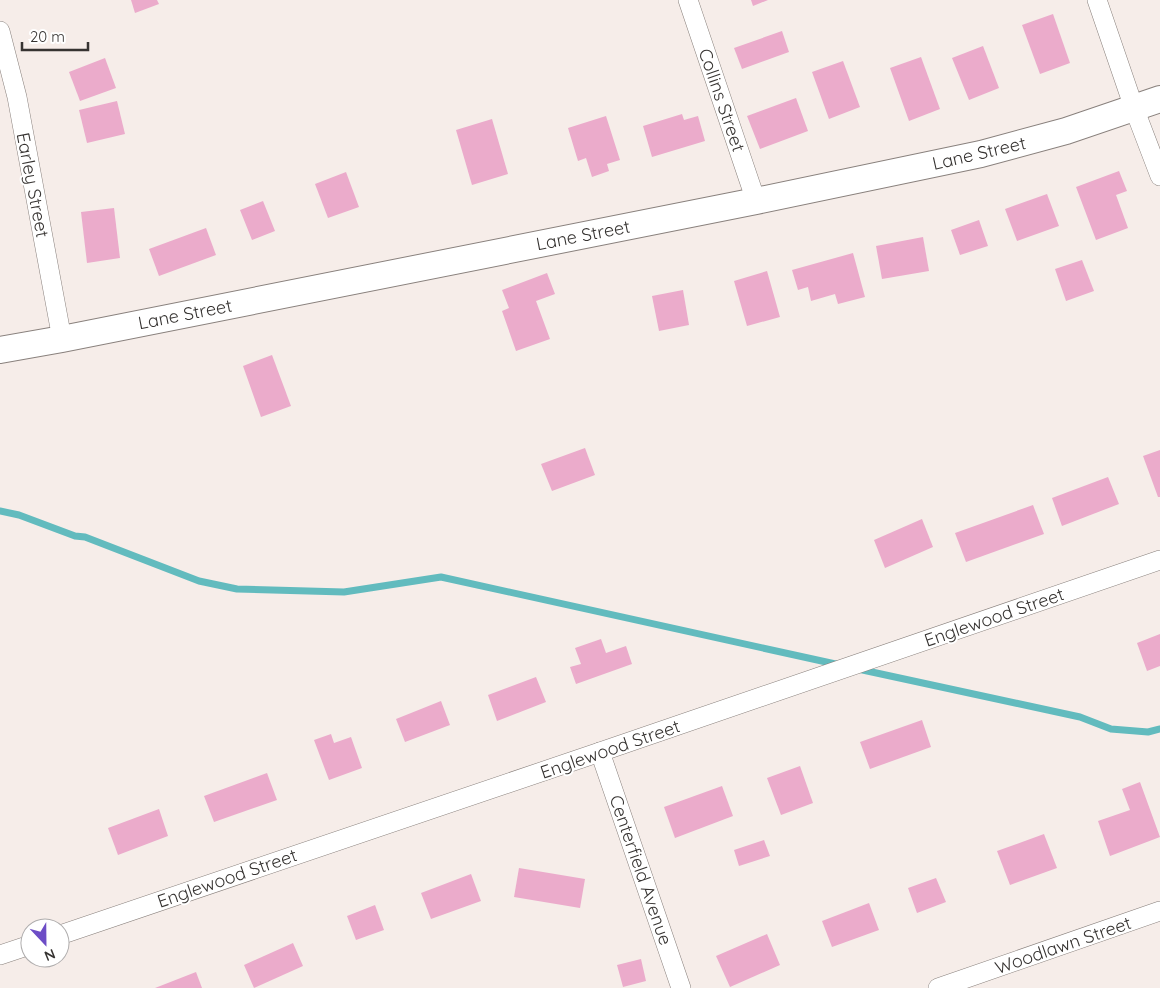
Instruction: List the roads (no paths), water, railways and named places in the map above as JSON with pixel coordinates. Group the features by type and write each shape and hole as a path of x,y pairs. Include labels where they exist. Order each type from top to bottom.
{"main road":[{"name":"Lane Street","path":"0,350 756,201 981,154 1066,131 1160,99"}],"street":[{"name":"Collins Street","path":"688,0 756,201"},
{"path":"1097,0 1134,108 1160,176"},
{"name":"Earley Street","path":"0,31 17,96 62,339"},
{"name":"Englewood Street","path":"70,932 1160,560"},
{"name":"Centerfield Avenue","path":"600,752 681,988"},
{"name":"Woodlawn Street","path":"938,988 1160,911"},
{"path":"0,955 20,948"}],"waterway":[{"path":"0,511 19,515 75,536 85,537 199,581 237,589 344,592 441,577 840,665"},
{"path":"858,669 1080,717 1111,729 1148,732 1160,729"}]}
